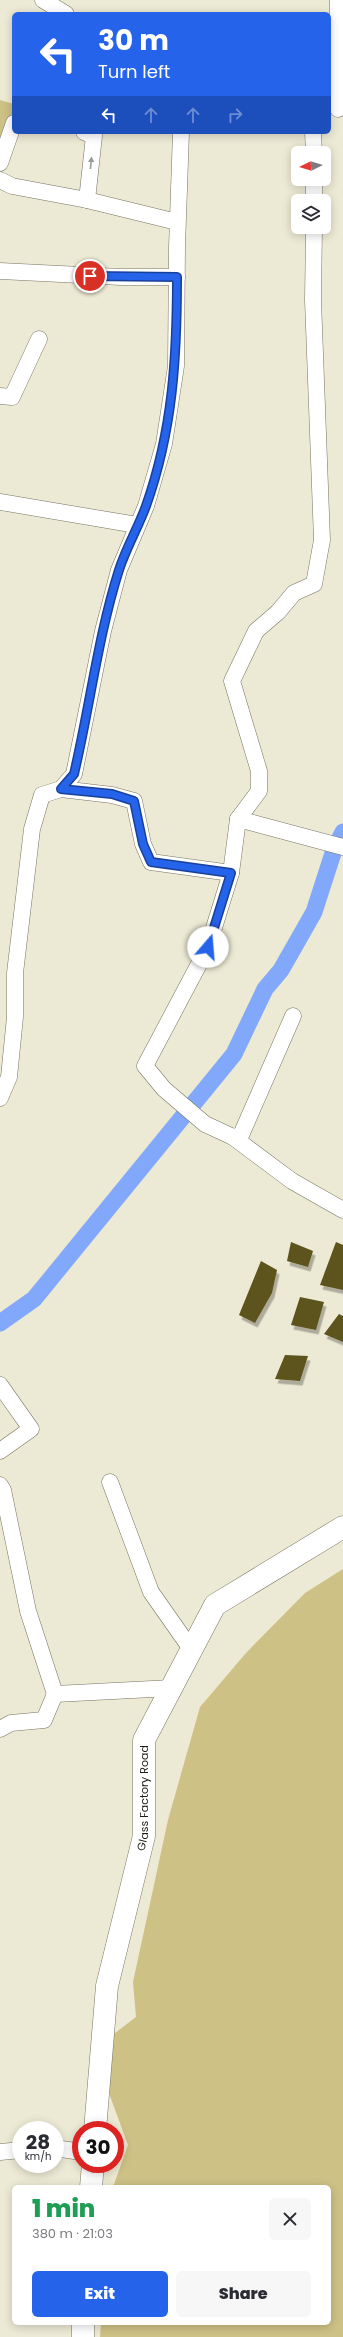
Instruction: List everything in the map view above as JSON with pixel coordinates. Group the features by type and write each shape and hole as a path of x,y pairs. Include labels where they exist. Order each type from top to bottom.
{"main road":[{"name":"Glass Factory Road","path":"96,2121 107,1986 144,1836 144,1740 215,1605 343,1527"},
{"path":"91,2185 92,2173"},
{"path":"83,2325 83,2337"}],"street":[{"path":"43,0 63,12"},
{"path":"337,109 338,0"},
{"path":"0,163 12,129"},
{"path":"87,200 94,136 89,134"},
{"path":"61,789 74,774 100,647 117,577 146,506 164,444 176,366 177,222 182,134"},
{"path":"313,134 314,146"},
{"path":"0,180 12,186 87,200 177,222"},
{"path":"314,234 313,300 322,540 314,584 294,593 278,612 256,631 232,681 259,771 259,791 238,818 231,873 208,947 145,1066 164,1089 205,1124 233,1137 292,1181 343,1210"},
{"path":"0,271 121,277 177,277"},
{"path":"0,396 12,397 39,339"},
{"path":"0,502 137,525"},
{"path":"0,1098 9,1077 15,1017 15,973 32,828 42,794 61,789 112,794 134,801 143,844 151,862 231,873"},
{"path":"238,818 343,847"},
{"path":"233,1137 241,1135 293,1016"},
{"path":"0,1385 32,1429 0,1451"},
{"path":"110,1482 151,1592 191,1649"},
{"path":"0,1485 3,1490 28,1611 56,1694 44,1720 11,1723 0,1729"},
{"path":"56,1694 172,1688"},
{"path":"0,2152 12,2151"}],"shaded area":[{"path":"0,100 12,103 12,118 0,138"},
{"path":"343,1569 343,2337 100,2337 101,2325 331,2325 331,2185 114,2185 118,2173 124,2173 124,2156 128,2145 124,2134 124,2121 119,2121 110,2096 102,2043 136,2017 133,1982 168,1820 200,1707 246,1653 305,1593"}],"building":[{"path":"291,1242 313,1251 308,1267 287,1261"},
{"path":"336,1242 343,1245 343,1290 320,1285"},
{"path":"261,1261 277,1270 272,1293 255,1323 239,1315"},
{"path":"300,1297 324,1302 316,1330 291,1325"},
{"path":"339,1314 343,1316 343,1342 324,1334"},
{"path":"285,1355 308,1356 300,1381 275,1379"}],"waterway":[{"path":"0,1323 34,1299 234,1054 265,989 281,970 314,912 334,850 343,832"}],"route":[{"path":"90,276 177,277 176,366 164,444 146,506 119,570 103,631 74,774 61,789 112,794 134,801 143,844 151,862 231,873 208,947"}]}
